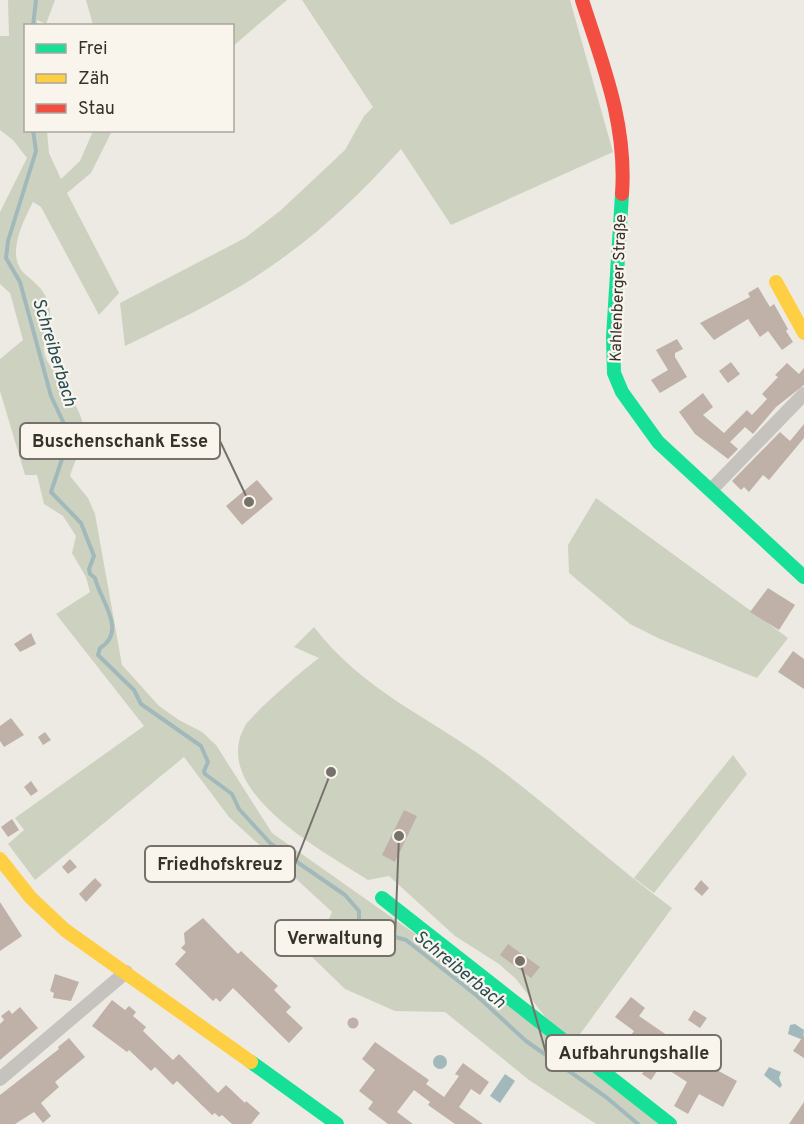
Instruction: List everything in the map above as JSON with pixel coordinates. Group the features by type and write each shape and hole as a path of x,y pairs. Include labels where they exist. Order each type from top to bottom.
{"street":[{"name":"Kahlenberger Straße","path":"582,0 614,99 622,138 623,179 613,337 614,373 622,392 658,442 712,489 804,577"},
{"path":"776,282 804,333"},
{"path":"712,489 804,394"},
{"path":"0,859 13,878 49,916 91,949 337,1124"},
{"path":"382,898 670,1124"},
{"path":"0,1079 126,972"}],"green space":[{"path":"8,0 55,0 46,24 37,20 37,24 24,24 24,132 47,132 49,153 61,179 80,161 93,132 112,132 91,173 67,193 119,293 99,315 41,207 33,202 21,229 16,258 19,267 36,283 46,297 50,316 44,345 46,359 71,397 84,427 82,443 70,476 88,498 95,514 122,665 159,706 202,732 216,745 272,833 438,950 660,1124 596,1124 529,1080 445,1012 395,1011 345,989 312,957 332,912 229,817 184,757 35,880 8,844 24,830 15,818 144,726 56,614 90,592 86,577 72,553 76,536 63,516 44,504 37,475 25,475 0,391 0,359 23,340 10,293 0,284 0,212 27,158 13,140 0,130 0,36 9,36"},
{"path":"86,0 287,0 234,45 234,24 93,24"},
{"path":"302,0 570,0 613,152 451,225 401,149 344,208 313,235 262,273 185,317 125,346 120,303 245,238 280,211 345,150 364,116 373,107"},
{"path":"596,498 788,638 757,678 660,639 630,624 569,573 568,545"},
{"path":"314,627 333,650 376,687 494,765 672,908 575,1041 549,1022 516,979 499,964 455,936 389,876 368,880 301,837 257,796 243,774 238,750 245,726 268,702 319,658 294,647"},
{"path":"733,755 747,774 654,893 634,878"}],"water":[{"path":"795,1024 804,1030 803,1040 788,1034 790,1025"},
{"path":"440,1055 445,1057 447,1062 445,1067 440,1069 435,1067 433,1062 435,1057"},
{"path":"769,1067 781,1072 779,1078 782,1085 780,1088 764,1075"},
{"path":"505,1074 515,1081 500,1103 490,1096"}],"building":[{"path":"758,287 770,307 774,304 793,342 782,350 768,331 760,337 748,319 714,340 700,323 750,297 748,293"},
{"path":"677,339 683,349 675,353 675,357 687,377 660,393 651,380 668,370 656,350"},
{"path":"731,362 740,374 728,383 719,371"},
{"path":"787,363 799,374 804,368 804,385 776,407 753,434 745,427 730,442 738,449 728,459 695,434 679,412 703,393 713,407 703,415 724,433 747,410 752,415 767,399 762,394 778,377 775,375"},
{"path":"804,424 804,438 769,480 763,475 749,492 744,487 741,490 732,481 780,432 790,441"},
{"path":"257,480 273,499 242,525 226,506"},
{"path":"768,588 795,605 779,630 750,612"},
{"path":"31,633 36,644 20,652 14,644"},
{"path":"793,651 804,659 804,689 778,672"},
{"path":"11,718 24,735 4,747 0,741 0,726"},
{"path":"45,732 51,740 43,745 38,737"},
{"path":"31,781 38,791 31,796 24,787"},
{"path":"404,810 417,816 395,862 382,855"},
{"path":"12,819 19,830 8,837 1,827"},
{"path":"70,859 77,867 68,874 62,867"},
{"path":"95,878 102,885 86,902 79,894"},
{"path":"701,880 709,888 702,896 694,889"},
{"path":"0,902 22,936 0,951"},
{"path":"203,918 238,954 241,951 278,986 274,990 291,1007 286,1012 303,1028 289,1043 233,988 220,1002 216,998 213,1001 175,964 186,952 181,948 185,944 184,933"},
{"path":"508,944 540,967 531,978 500,955"},
{"path":"55,974 79,982 71,1001 53,998 54,993 50,991"},
{"path":"631,997 645,1008 639,1016 699,1057 701,1053 718,1062 715,1069 737,1081 723,1107 699,1094 688,1114 674,1106 687,1082 661,1065 651,1080 642,1074 651,1061 626,1042 634,1031 615,1017"},
{"path":"112,1000 125,1010 129,1006 136,1012 133,1016 146,1027 143,1031 173,1060 179,1054 218,1093 226,1085 245,1103 246,1101 260,1113 251,1124 232,1124 222,1115 219,1117 215,1113 212,1115 177,1081 173,1085 155,1067 151,1071 129,1050 127,1052 92,1026"},
{"path":"20,1007 38,1028 0,1060 0,1024 4,1020 1,1016 9,1010 12,1014"},
{"path":"694,1010 707,1018 700,1028 688,1020"},
{"path":"353,1018 357,1019 357,1027 353,1028 349,1027 348,1023 349,1019"},
{"path":"804,1035 804,1058 793,1051"},
{"path":"69,1038 85,1057 55,1082 59,1087 41,1103 51,1116 43,1123 34,1112 15,1124 0,1124 0,1095 59,1049 58,1047"},
{"path":"375,1042 429,1080 426,1084 444,1097 459,1076 455,1074 463,1063 489,1082 480,1095 471,1089 459,1107 483,1124 455,1124 428,1105 430,1102 414,1090 397,1112 413,1124 388,1124 368,1109 373,1102 359,1091 375,1070 362,1059"},
{"path":"804,1102 804,1124 789,1124"}],"waterway":[{"name":"Schreiberbach","path":"33,24 36,0"},
{"name":"Schreiberbach","path":"33,132 36,151 8,241 6,258 20,282 51,396 66,428 68,441 51,492 81,523 94,556 89,569 90,574 95,578 110,615 112,633 108,641 100,648 98,655 134,690 141,704 201,746 208,762 205,774 232,794 239,809 271,844 345,895 359,911 359,921 366,929 406,940 476,995 526,1041 606,1097 638,1124"}],"traffic: fast":[{"path":"622,194 613,337 614,373 622,392 658,442 804,577"},
{"path":"382,898 670,1124"},
{"path":"251,1062 337,1124"}],"traffic: slow":[{"path":"776,282 804,333"},
{"path":"0,859 31,898 65,930 251,1062"}],"traffic: jam":[{"path":"582,0 605,71 617,119 623,168 622,194"}],"place":[{"name":"Buschenschank Esse","path":"249,502"},
{"name":"Friedhofskreuz","path":"331,772"},
{"name":"Verwaltung","path":"399,836"},
{"name":"Aufbahrungshalle","path":"520,961"}]}
